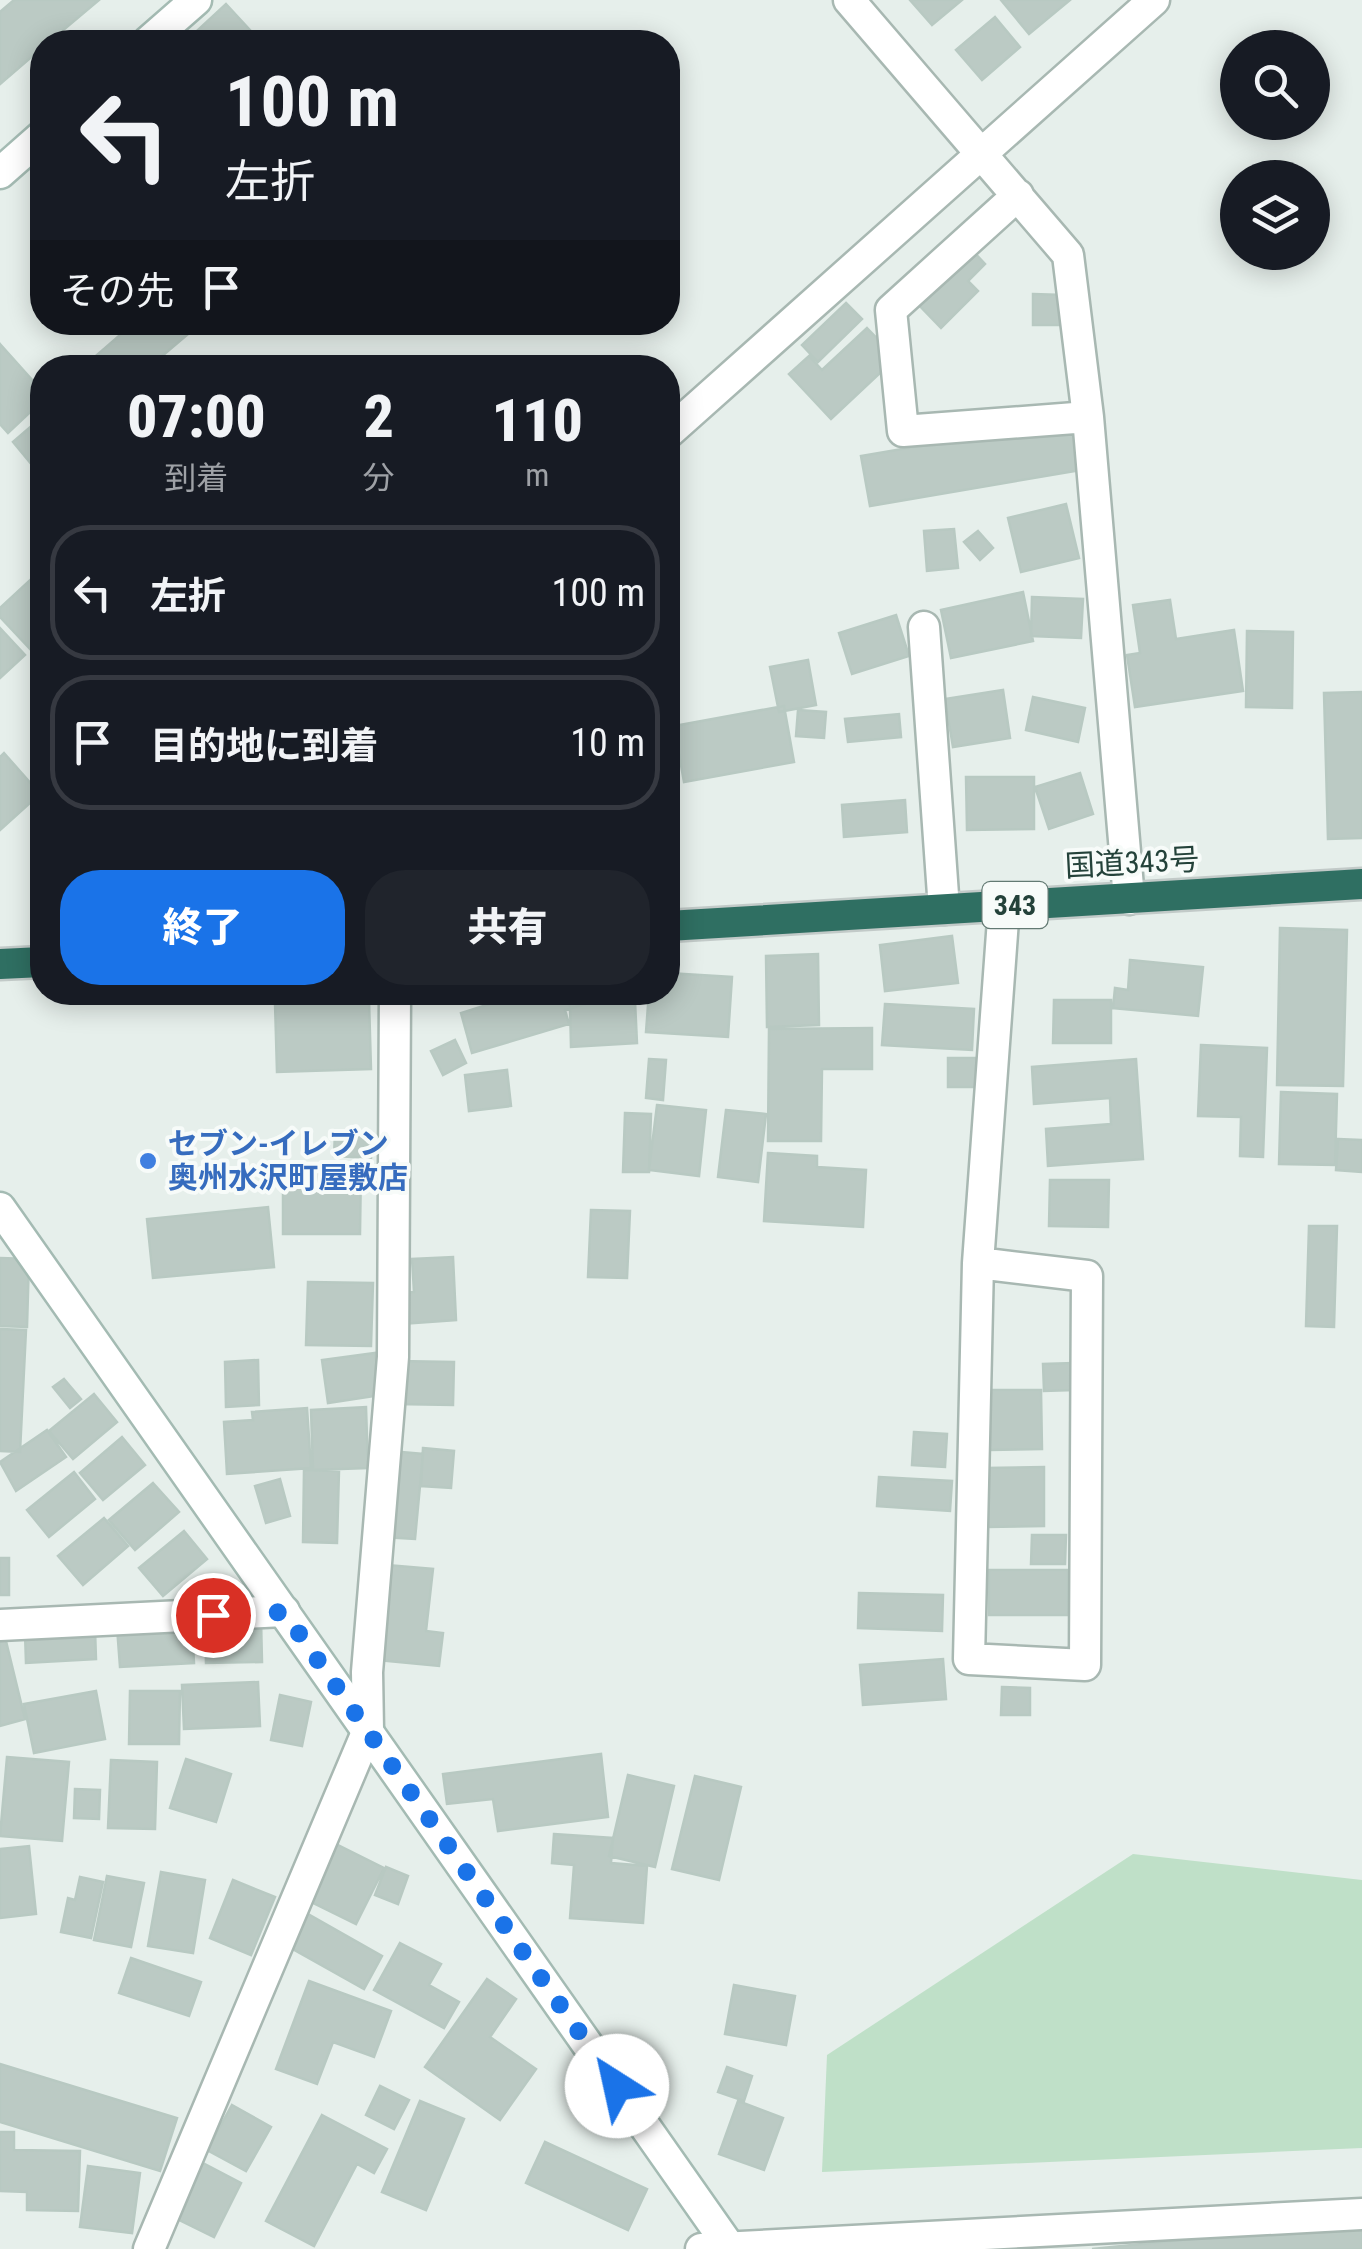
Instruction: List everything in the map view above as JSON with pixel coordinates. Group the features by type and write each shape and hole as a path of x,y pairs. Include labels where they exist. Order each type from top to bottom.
{"highway":[{"name":"国道343号","path":"680,925 1362,884"},
{"path":"0,964 30,963"}],"street":[{"path":"162,30 196,0"},
{"path":"849,0 984,152 1068,255 1088,418 1128,899"},
{"path":"680,422 984,152 1143,4"},
{"path":"5,158 30,143"},
{"path":"1011,186 892,310 903,431 1088,418"},
{"path":"924,627 944,910"},
{"path":"978,1263 1087,1276 1086,1665 968,1659 978,1263 1004,906"},
{"path":"149,2249 368,1730 367,1672 393,1358 395,1005"},
{"path":"0,1208 368,1730 721,2248 1362,2214"},
{"path":"0,1626 284,1612"}],"green space":[{"path":"1133,1854 1362,1880 1362,2148 822,2172 827,2055"}],"building":[{"path":"14,0 99,0 63,30 30,30 30,58 0,84 0,12"},
{"path":"910,0 962,0 932,25"},
{"path":"1001,0 1070,0 1029,34"},
{"path":"226,4 250,30 198,30"},
{"path":"995,17 1020,47 982,80 956,50"},
{"path":"971,249 985,264 968,281 978,291 941,328 916,302"},
{"path":"1033,294 1063,295 1062,325 1033,325"},
{"path":"846,303 862,319 818,362 802,345"},
{"path":"867,328 896,358 831,419 789,374 809,356 822,370"},
{"path":"120,335 187,335 163,355 97,355"},
{"path":"0,344 30,378 30,412 8,433 0,424"},
{"path":"1072,420 1081,470 870,506 861,456"},
{"path":"30,427 30,463 13,442"},
{"path":"1066,504 1079,558 1021,572 1008,518"},
{"path":"954,529 958,568 927,571 924,531"},
{"path":"978,531 993,548 980,560 964,542"},
{"path":"30,580 30,649 0,617 0,608"},
{"path":"1023,592 1033,641 951,658 941,610"},
{"path":"1032,597 1083,599 1081,638 1031,636"},
{"path":"1170,600 1176,639 1234,630 1243,691 1135,707 1127,655 1140,653 1133,605"},
{"path":"896,615 909,656 852,674 839,633"},
{"path":"0,628 25,655 0,678"},
{"path":"1247,631 1293,632 1292,708 1246,707"},
{"path":"808,660 816,705 779,712 770,667"},
{"path":"1003,690 1010,738 953,747 945,699"},
{"path":"1362,692 1362,838 1328,839 1324,693"},
{"path":"1033,697 1085,708 1078,742 1026,730"},
{"path":"784,706 794,762 684,782 680,725"},
{"path":"798,710 826,712 824,738 796,736"},
{"path":"899,714 901,737 848,742 845,719"},
{"path":"4,753 30,783 30,803 0,830 0,757"},
{"path":"1080,773 1093,814 1049,829 1035,787"},
{"path":"966,777 1034,777 1034,829 967,830"},
{"path":"905,800 907,832 844,837 842,805"},
{"path":"1280,928 1347,930 1343,1086 1277,1085"},
{"path":"952,936 958,983 885,991 880,945"},
{"path":"818,954 819,1025 767,1027 766,956"},
{"path":"1130,960 1203,967 1198,1016 1113,1008 1115,988 1128,990"},
{"path":"680,974 732,977 728,1037 646,1032 648,1005 680,1005"},
{"path":"1054,1000 1111,1000 1111,1043 1053,1043"},
{"path":"885,1004 974,1009 972,1050 882,1045"},
{"path":"275,1005 369,1005 371,1069 277,1072"},
{"path":"487,1005 581,1005 565,1010 569,1024 472,1053 461,1013"},
{"path":"570,1005 635,1005 637,1043 571,1047"},
{"path":"872,1028 872,1069 822,1069 821,1141 768,1141 769,1029"},
{"path":"455,1040 466,1063 443,1075 431,1051"},
{"path":"1201,1045 1267,1048 1263,1157 1240,1156 1241,1117 1198,1116"},
{"path":"948,1058 976,1058 976,1087 948,1087"},
{"path":"649,1059 666,1060 663,1100 646,1098"},
{"path":"1136,1059 1143,1159 1048,1166 1046,1129 1111,1124 1110,1098 1034,1104 1032,1067"},
{"path":"507,1070 511,1106 469,1111 465,1075"},
{"path":"1281,1092 1337,1094 1335,1165 1279,1164"},
{"path":"657,1105 706,1110 699,1176 649,1170"},
{"path":"726,1110 766,1114 758,1182 718,1177"},
{"path":"625,1113 651,1114 649,1172 623,1172"},
{"path":"335,1132 372,1133 371,1158 334,1156"},
{"path":"1338,1139 1362,1140 1362,1172 1336,1170"},
{"path":"768,1153 817,1156 817,1167 866,1170 863,1227 764,1221"},
{"path":"283,1166 361,1166 360,1234 283,1234"},
{"path":"1050,1180 1109,1180 1108,1227 1049,1226"},
{"path":"268,1207 274,1267 153,1278 147,1219"},
{"path":"591,1210 630,1211 627,1278 588,1277"},
{"path":"1309,1226 1337,1226 1334,1327 1306,1326"},
{"path":"453,1257 456,1320 402,1324 400,1293 414,1292 412,1259"},
{"path":"0,1258 29,1259 27,1327 0,1326"},
{"path":"308,1282 373,1283 371,1346 306,1345"},
{"path":"0,1329 26,1330 20,1452 0,1451"},
{"path":"375,1353 381,1395 328,1403 322,1360"},
{"path":"258,1360 259,1405 226,1407 225,1362"},
{"path":"398,1361 454,1362 453,1405 396,1404"},
{"path":"1073,1363 1074,1390 1044,1391 1043,1364"},
{"path":"64,1379 81,1399 70,1408 53,1387"},
{"path":"990,1390 1041,1390 1042,1449 990,1450"},
{"path":"94,1394 117,1422 73,1459 49,1431"},
{"path":"366,1407 368,1468 313,1470 311,1410"},
{"path":"307,1408 311,1468 227,1474 224,1422 253,1420 252,1412"},
{"path":"47,1430 66,1457 16,1491 0,1462"},
{"path":"914,1432 947,1434 945,1467 912,1465"},
{"path":"122,1437 145,1465 103,1500 80,1473"},
{"path":"423,1448 454,1451 451,1488 421,1486"},
{"path":"390,1451 423,1454 415,1539 382,1537"},
{"path":"1044,1467 1044,1526 987,1527 986,1468"},
{"path":"304,1470 339,1471 337,1543 303,1542"},
{"path":"74,1472 95,1499 49,1537 27,1510"},
{"path":"879,1477 952,1481 950,1511 877,1506"},
{"path":"280,1479 290,1516 266,1523 255,1486"},
{"path":"153,1483 179,1512 135,1550 109,1520"},
{"path":"104,1518 128,1546 83,1585 58,1556"},
{"path":"184,1531 207,1559 163,1596 139,1568"},
{"path":"1032,1535 1066,1535 1065,1564 1031,1564"},
{"path":"0,1558 9,1558 9,1595 0,1595"},
{"path":"387,1565 433,1569 426,1631 443,1633 439,1666 376,1660"},
{"path":"989,1570 1068,1570 1068,1615 989,1615"},
{"path":"859,1593 943,1595 942,1631 858,1628"},
{"path":"261,1619 262,1662 206,1663 205,1622"},
{"path":"192,1623 194,1663 120,1667 117,1627"},
{"path":"95,1629 96,1659 26,1663 25,1633"},
{"path":"5,1637 25,1719 0,1726 0,1638"},
{"path":"943,1659 946,1699 863,1705 860,1665"},
{"path":"258,1682 260,1726 184,1729 182,1685"},
{"path":"1002,1687 1030,1688 1030,1715 1001,1715"},
{"path":"96,1691 105,1739 34,1753 24,1704"},
{"path":"130,1691 180,1691 179,1744 129,1744"},
{"path":"280,1695 311,1702 302,1746 271,1740"},
{"path":"601,1754 608,1817 498,1831 493,1799 447,1804 443,1774"},
{"path":"7,1757 69,1762 62,1841 0,1836"},
{"path":"186,1759 231,1774 216,1822 170,1808"},
{"path":"111,1760 157,1762 155,1829 108,1828"},
{"path":"628,1775 674,1786 655,1867 609,1856"},
{"path":"695,1776 741,1787 719,1880 672,1869"},
{"path":"75,1789 100,1790 99,1819 74,1818"},
{"path":"554,1834 613,1838 611,1863 647,1866 643,1923 570,1918 574,1865 552,1863"},
{"path":"336,1844 384,1868 356,1924 309,1901"},
{"path":"29,1846 36,1914 0,1918 0,1849"},
{"path":"386,1867 408,1876 398,1904 375,1895"},
{"path":"161,1872 205,1880 193,1953 148,1946"},
{"path":"107,1876 144,1883 131,1947 94,1940"},
{"path":"80,1877 103,1882 91,1938 61,1932 68,1898 75,1900"},
{"path":"233,1880 275,1897 251,1955 210,1938"},
{"path":"301,1910 382,1956 364,1989 282,1943"},
{"path":"400,1943 441,1964 429,1985 459,2002 444,2028 374,1990"},
{"path":"131,1958 201,1982 189,2016 119,1993"},
{"path":"487,1979 516,1999 490,2037 536,2069 500,2120 425,2067"},
{"path":"309,1981 391,2011 374,2057 333,2042 317,2084 276,2069"},
{"path":"734,1985 795,1996 786,2045 725,2034"},
{"path":"0,2064 177,2118 160,2171 0,2122"},
{"path":"727,2067 752,2076 744,2101 718,2092"},
{"path":"380,2086 409,2100 394,2129 366,2115"},
{"path":"420,2101 464,2119 426,2210 382,2192"},
{"path":"738,2101 783,2118 764,2170 719,2154"},
{"path":"232,2105 271,2127 246,2171 207,2150"},
{"path":"322,2115 387,2149 374,2173 357,2164 314,2246 266,2221"},
{"path":"0,2132 14,2132 14,2150 80,2151 78,2211 27,2210 27,2192 0,2191"},
{"path":"545,2142 647,2189 628,2230 526,2183"},
{"path":"201,2162 241,2183 214,2237 173,2217"},
{"path":"88,2166 140,2173 132,2233 80,2227"},
{"path":"1362,2222 1362,2249 1092,2249"}],"place":[{"name":"セブン-イレブン 奥州水沢町屋敷店","path":"148,1161"}],"route":[{"path":"213,1615 284,1612 617,2086"}]}
